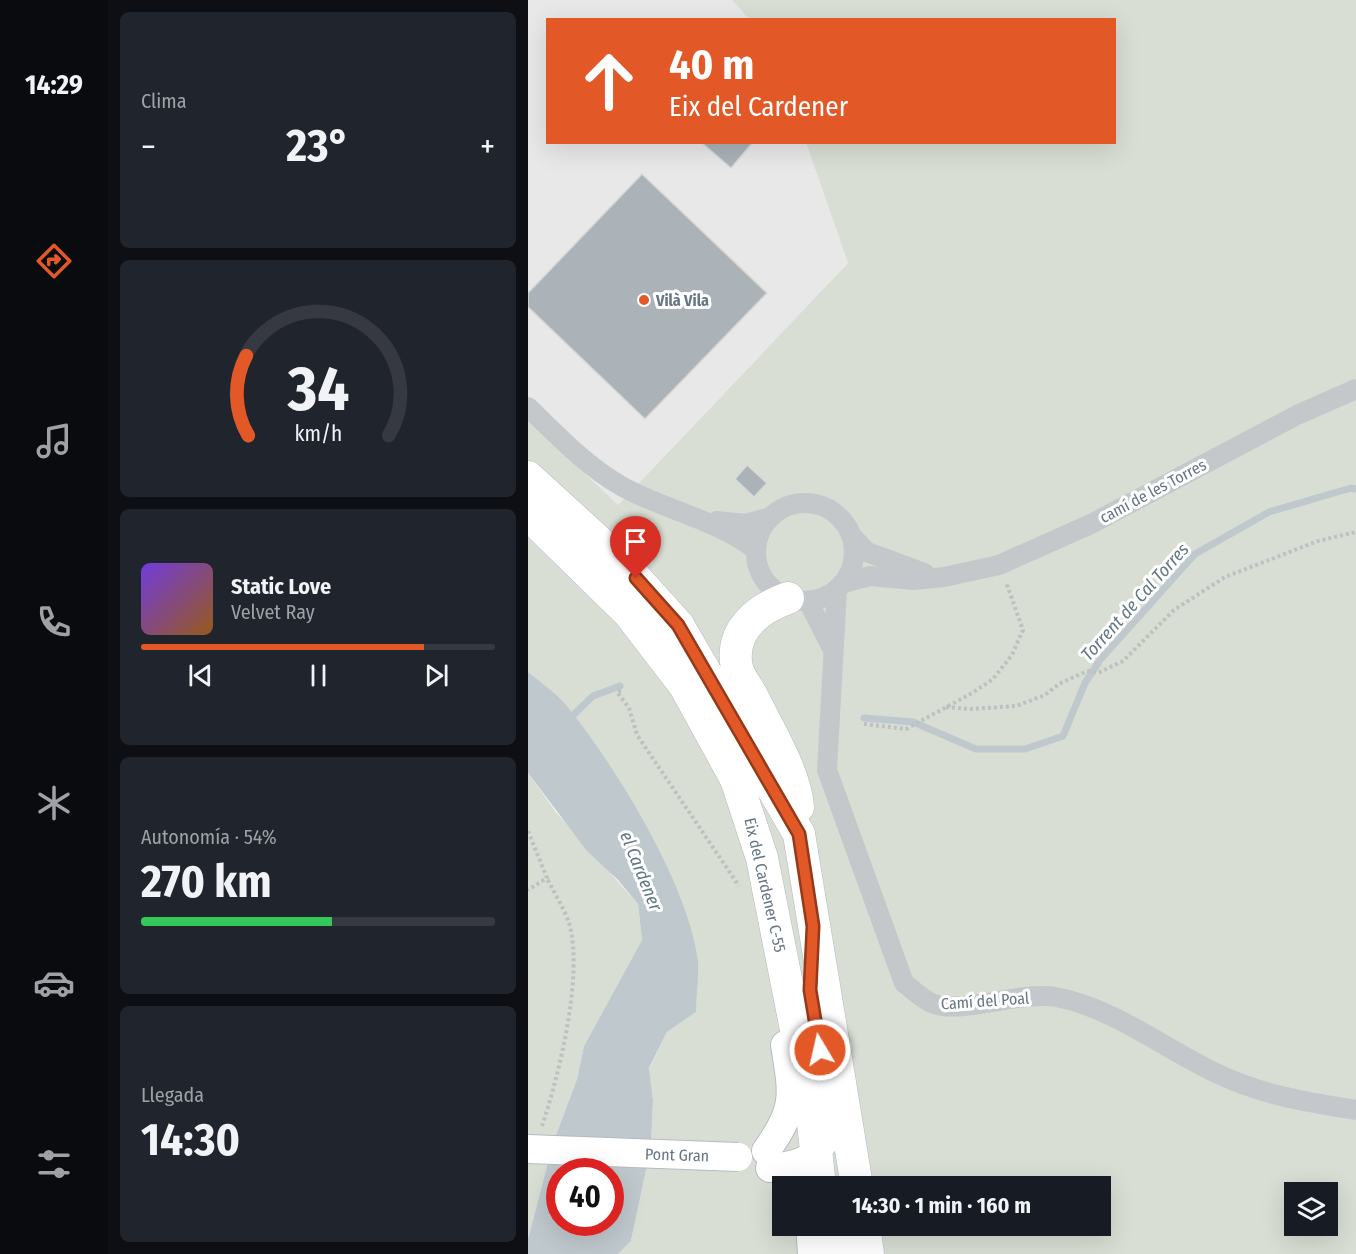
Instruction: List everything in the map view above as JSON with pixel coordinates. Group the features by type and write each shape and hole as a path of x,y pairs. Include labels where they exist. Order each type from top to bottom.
{"main road":[{"path":"528,477 622,562 678,625 799,834"},
{"name":"Eix del Cardener C-55","path":"528,514 629,613 685,686 716,742 747,808 762,858 811,1105 818,1176"},
{"path":"798,599 765,606 745,624 738,644 737,668 780,749 797,802 799,834 813,926 855,1176"},
{"path":"827,1236 830,1254"},
{"path":"865,1236 868,1254"}],"street":[{"name":"camí de les Torres","path":"944,577 999,565 1091,524 1297,415 1356,388"},
{"path":"528,407 585,462 623,487 705,520 739,537 756,550"},
{"path":"705,520 746,524 771,517 795,504 816,504 838,515 851,535 867,552 914,572 944,577"},
{"path":"771,517 762,529 756,550 758,565 765,579 775,590 798,599 823,597 840,586 870,576 913,580 944,577"},
{"path":"840,586 853,565 854,545 851,535"},
{"name":"Camí del Poal","path":"840,586 827,770 904,983 933,1004 962,1005 1019,997 1055,997 1099,1010 1216,1074 1269,1095 1356,1110"},
{"path":"798,599 834,654"},
{"path":"813,926 810,990 828,1101 825,1144 815,1154 832,1176"},
{"path":"780,1176 757,1158 783,1127 790,1111 790,1078 784,1043 786,980"},
{"name":"Pont Gran","path":"534,1140 757,1158 797,1165 815,1154"},
{"path":"811,1236 812,1254"},
{"path":"845,1236 848,1254"}],"path":[{"path":"946,707 970,709 1016,706 1045,695 1059,684 1087,671 1098,674 1123,661 1174,610 1225,577 1318,541 1356,532"},
{"path":"864,724 906,729 993,679 1012,655 1023,630 1018,610 999,565"},
{"path":"621,691 617,692 629,708 637,735 742,891"},
{"path":"528,831 569,924 574,979 562,1050 534,1140"},
{"path":"528,890 547,878"}],"shaded area":[{"path":"528,0 732,0 748,18 546,18 546,144 806,144 848,263 617,506 528,420"},
{"path":"732,0 1356,0 1356,1254 618,1254 631,1241 651,1147 653,1100 649,1069 667,1032 696,1012 660,853 627,794 593,741 564,703 528,672 528,420 618,505 848,263 806,144 1116,144 1116,18 748,18"},
{"path":"528,773 556,812 638,904 642,940 584,1046 577,1079 549,1158 546,1158 546,1170 528,1239"}],"water":[{"name":"el Cardener","path":"528,672 566,705 606,760 647,827 665,863 692,931 698,974 696,1012 667,1032 649,1068 653,1100 651,1147 631,1241 618,1254 528,1254 528,1239 546,1170 546,1236 624,1236 624,1158 549,1158 577,1079 584,1046 642,940 638,904 618,880 587,851 528,773"}],"building":[{"path":"703,144 751,144 731,168"},
{"name":"Vilà Vila","path":"642,174 767,293 645,419 528,307 528,293"},
{"path":"747,465 767,483 754,497 735,479"}],"waterway":[{"name":"Torrent de Cal Torres","path":"864,718 913,722 976,749 1025,749 1063,736 1085,683 1100,660 1195,554 1269,512 1351,488 1356,489"},
{"name":"Torrent de Cal Torres","path":"568,720 593,696 620,686"}],"place":[{"name":"Vilà Vila","path":"644,300"}],"route":[{"path":"636,578 678,625 799,834 813,926 810,990 820,1050"}]}
